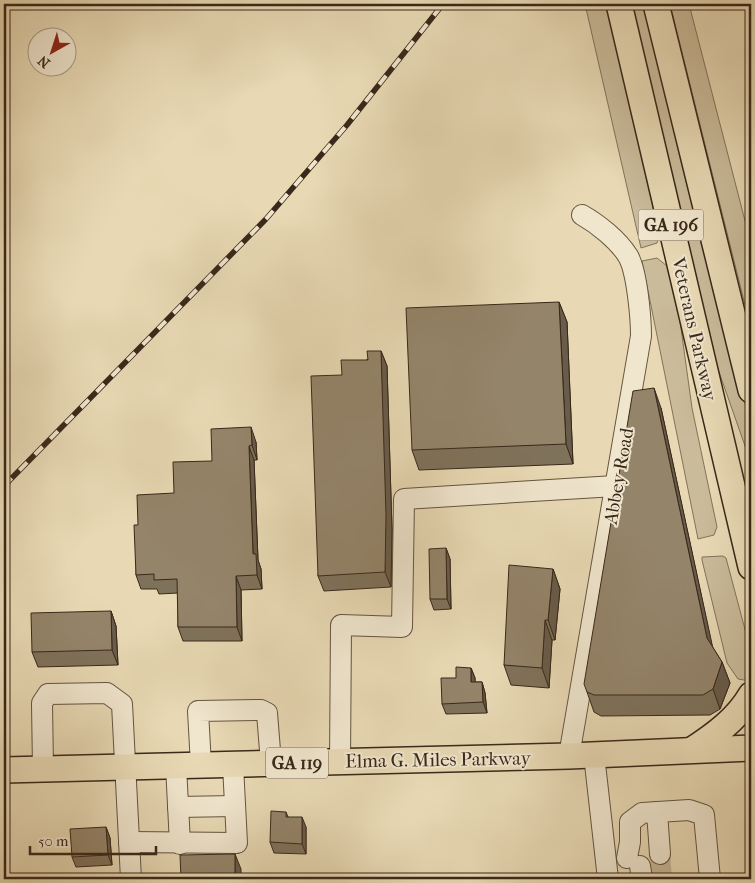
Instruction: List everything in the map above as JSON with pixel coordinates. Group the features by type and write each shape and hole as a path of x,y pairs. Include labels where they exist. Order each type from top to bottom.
{"main road":[{"name":"Veterans Parkway","path":"620,4 751,567"},
{"name":"Veterans Parkway","path":"656,4 751,390"},
{"path":"692,750 729,722 744,708 751,695"},
{"name":"Elma G. Miles Parkway","path":"4,770 569,756 751,748"}],"street":[{"name":"Abbey Road","path":"569,756 639,357 641,321 628,257 604,231 582,215"},
{"path":"340,762 341,626 402,626 404,499 615,486"},
{"path":"43,768 42,703 48,694 107,693 122,704 131,879"},
{"path":"201,765 198,711 261,710 267,712 271,763"},
{"path":"594,755 608,879"},
{"path":"129,842 180,844 237,843 233,765"},
{"path":"176,766 180,844"},
{"path":"178,807 235,806"},
{"path":"633,865 630,822 642,813 689,810 704,815 710,879"},
{"path":"657,812 660,854"}],"shaded area":[{"path":"585,4 607,4 659,234 657,243 641,248"},
{"path":"631,4 646,4 751,428 751,463 712,352"},
{"path":"670,4 689,4 751,244 751,329"},
{"path":"657,258 667,266 679,314 692,408 717,527 714,535 698,539 642,261"},
{"path":"723,556 726,558 751,652 750,681 738,679 727,663 702,560 702,557"}],"building":[{"path":"559,302 566,444 412,450 406,308"},
{"path":"367,351 381,351 386,515 385,572 318,576 311,376 342,375 341,360 368,360"},
{"path":"654,388 707,638 722,662 713,689 703,695 594,695 587,692 584,684 633,391"},
{"path":"251,427 252,445 249,446 253,554 256,554 257,575 236,576 237,627 178,627 177,579 154,580 154,574 136,575 134,525 138,525 137,495 174,493 173,462 212,461 211,429"},
{"path":"446,548 447,599 430,599 429,549"},
{"path":"509,565 553,569 548,620 545,620 542,668 504,665"},
{"path":"111,611 112,650 32,652 31,613"},
{"path":"456,667 471,668 471,682 482,682 483,702 442,704 441,678 456,678"},
{"path":"271,811 286,812 286,817 302,817 302,844 270,842"},
{"path":"106,827 108,855 72,857 70,829"},
{"path":"235,854 235,879 181,879 180,855"}],"tunnel":[{"path":"660,854 662,879"}],"railway":[{"path":"4,486 266,219 347,125 443,4"}]}
